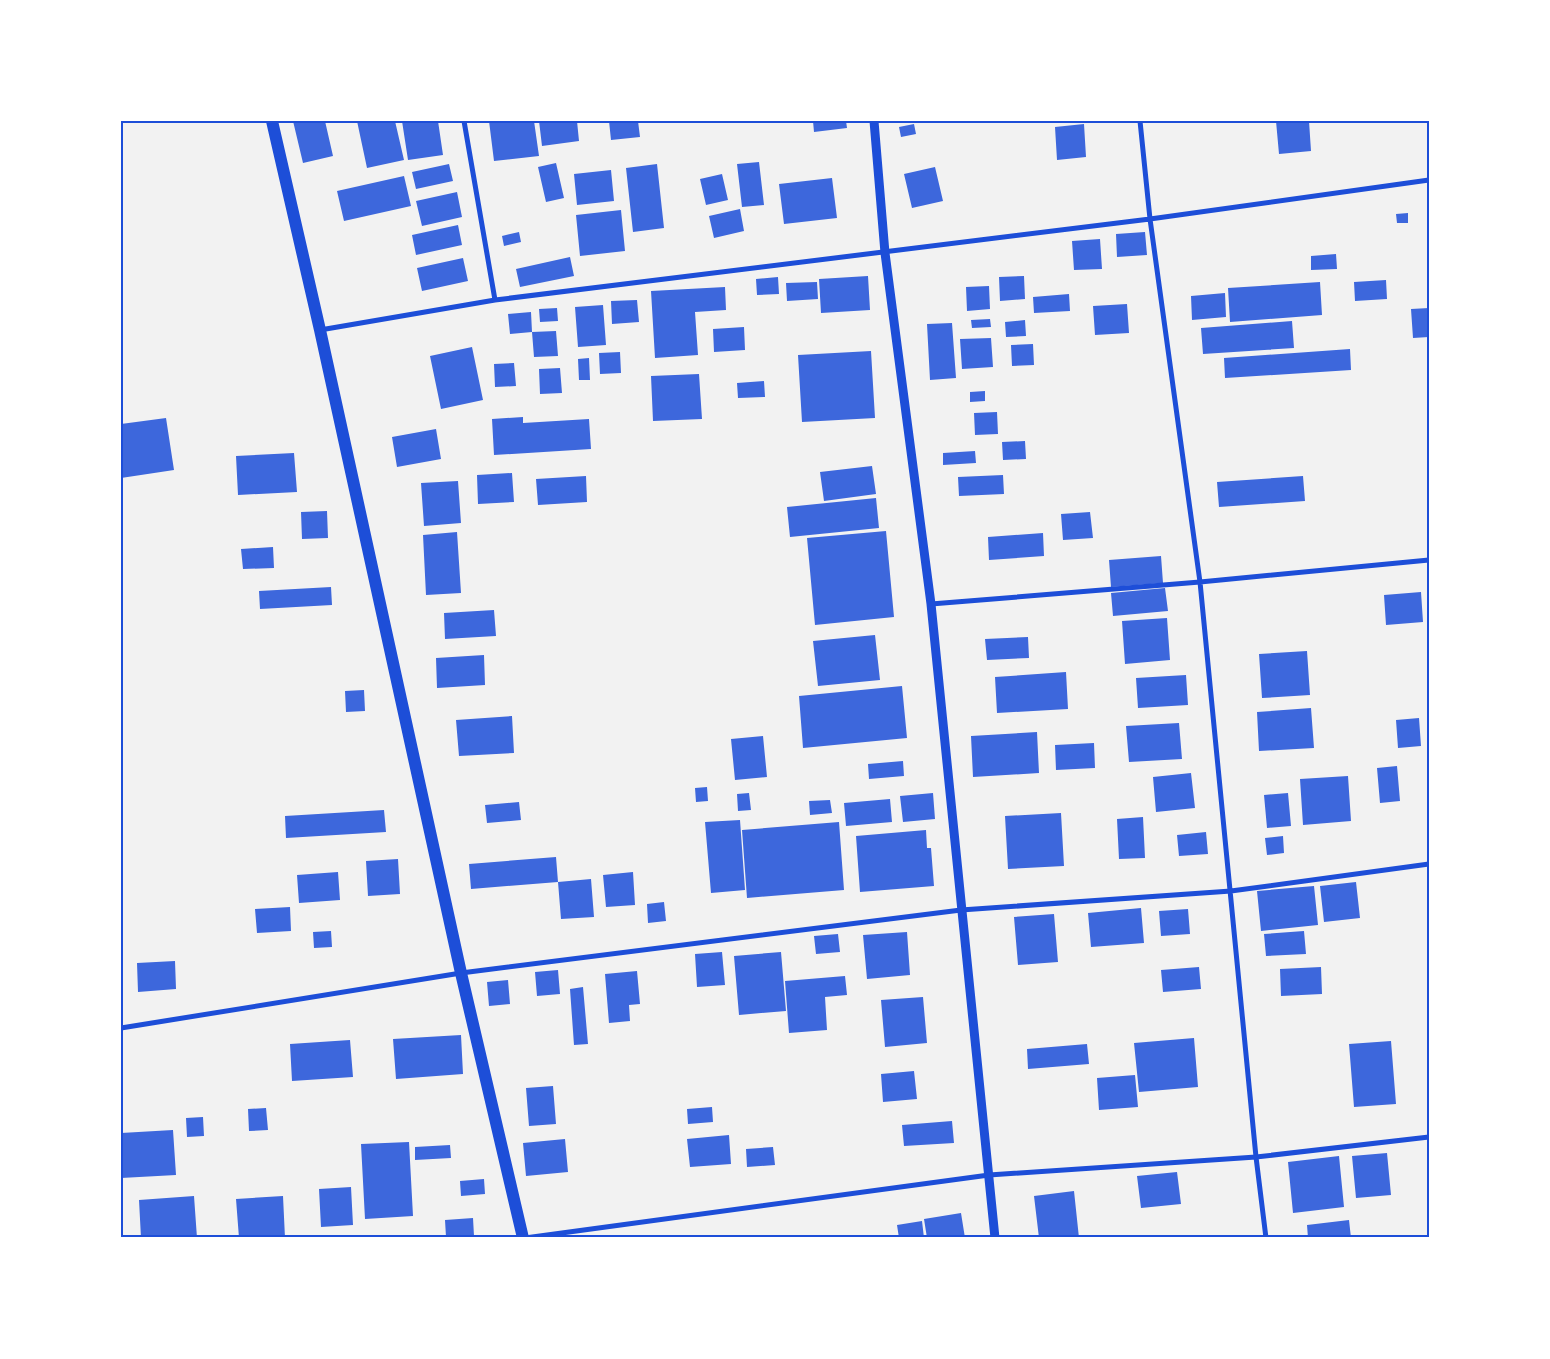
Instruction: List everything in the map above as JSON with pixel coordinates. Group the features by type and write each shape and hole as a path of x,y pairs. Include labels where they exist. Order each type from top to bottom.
{"main road":[{"path":"272,121 320,330 460,973 524,1238"}],"street":[{"path":"464,121 495,300"},
{"path":"874,121 884,253 931,604 995,1238"},
{"path":"1140,121 1150,219 1200,582 1256,1157 1266,1238"},
{"path":"320,330 495,300 1150,219 1429,180"},
{"path":"931,604 1200,582 1429,560"},
{"path":"121,1028 460,973 961,910 1231,891 1429,864"},
{"path":"524,1238 989,1175 1256,1157 1429,1137"}],"building":[{"path":"293,121 325,121 333,156 303,163"},
{"path":"357,121 395,121 404,160 367,168"},
{"path":"402,121 438,121 443,155 408,160"},
{"path":"489,121 534,121 539,156 494,161"},
{"path":"539,121 577,121 579,141 542,146"},
{"path":"609,121 638,121 640,137 611,140"},
{"path":"813,121 846,121 847,128 814,132"},
{"path":"1276,121 1309,121 1311,151 1279,154"},
{"path":"914,124 916,134 901,137 899,127"},
{"path":"1084,124 1086,157 1057,160 1055,127"},
{"path":"759,162 764,205 742,207 737,164"},
{"path":"556,163 564,198 546,202 538,167"},
{"path":"449,164 453,181 416,189 412,172"},
{"path":"657,164 664,228 633,232 626,168"},
{"path":"935,167 943,201 912,208 904,174"},
{"path":"611,170 614,201 577,205 574,174"},
{"path":"722,174 728,200 706,205 700,179"},
{"path":"404,176 411,206 344,221 337,191"},
{"path":"832,178 837,218 784,224 779,184"},
{"path":"457,192 462,217 422,226 416,201"},
{"path":"740,209 744,231 714,238 709,216"},
{"path":"621,210 625,251 580,256 576,215"},
{"path":"1408,213 1408,223 1397,223 1396,214"},
{"path":"458,225 462,245 416,255 412,235"},
{"path":"519,232 521,242 504,246 502,236"},
{"path":"1145,232 1147,255 1117,257 1116,234"},
{"path":"1100,239 1102,269 1074,270 1072,241"},
{"path":"1336,254 1337,269 1311,270 1311,256"},
{"path":"570,257 574,276 520,287 516,269"},
{"path":"463,258 468,281 422,291 417,268"},
{"path":"868,276 870,310 821,313 819,279"},
{"path":"1024,276 1025,299 1000,301 999,277"},
{"path":"778,277 779,294 757,295 756,279"},
{"path":"1386,280 1387,299 1355,301 1354,282"},
{"path":"817,282 818,299 787,301 786,283"},
{"path":"1320,282 1322,315 1230,322 1228,288"},
{"path":"989,286 990,309 967,311 966,287"},
{"path":"725,287 726,310 695,312 698,355 655,358 651,291"},
{"path":"1225,293 1226,317 1192,320 1191,296"},
{"path":"1069,294 1070,311 1034,313 1033,297"},
{"path":"637,300 639,322 612,324 611,301"},
{"path":"1127,304 1129,333 1095,335 1093,306"},
{"path":"603,305 606,345 578,347 575,307"},
{"path":"557,308 558,321 540,322 539,309"},
{"path":"1429,308 1429,337 1413,338 1411,309"},
{"path":"531,312 532,332 510,334 508,314"},
{"path":"990,319 991,327 972,328 971,320"},
{"path":"1025,320 1026,336 1006,337 1005,322"},
{"path":"1292,321 1294,348 1203,354 1201,328"},
{"path":"952,323 956,378 930,380 927,324"},
{"path":"744,327 745,350 714,352 713,329"},
{"path":"556,331 558,356 534,357 532,332"},
{"path":"991,338 993,367 962,369 960,339"},
{"path":"1033,344 1034,365 1012,366 1011,345"},
{"path":"472,347 483,400 441,409 430,356"},
{"path":"1350,349 1351,370 1225,378 1224,358"},
{"path":"871,351 875,418 802,422 798,355"},
{"path":"620,352 621,373 600,374 599,353"},
{"path":"589,358 590,380 579,380 578,359"},
{"path":"514,363 516,386 495,387 494,364"},
{"path":"560,368 562,393 540,394 539,369"},
{"path":"699,374 702,419 653,421 651,376"},
{"path":"764,381 765,397 738,398 737,383"},
{"path":"985,391 985,401 970,402 970,392"},
{"path":"997,412 998,434 975,435 974,413"},
{"path":"523,417 523,423 589,419 591,449 494,455 492,419"},
{"path":"166,418 174,470 121,478 121,424"},
{"path":"436,429 441,459 397,467 392,437"},
{"path":"1025,441 1026,459 1003,460 1002,442"},
{"path":"975,451 976,463 943,465 943,453"},
{"path":"294,453 297,492 238,495 236,456"},
{"path":"872,466 876,494 824,501 820,472"},
{"path":"512,473 514,502 478,504 477,475"},
{"path":"1003,475 1004,494 959,496 958,477"},
{"path":"586,476 587,502 538,505 536,479"},
{"path":"1303,476 1305,501 1219,507 1217,482"},
{"path":"458,481 461,523 424,526 421,483"},
{"path":"876,498 879,528 790,537 787,507"},
{"path":"327,511 328,538 302,539 301,512"},
{"path":"1090,512 1093,538 1063,540 1061,514"},
{"path":"886,531 894,617 815,625 807,538"},
{"path":"457,532 461,593 426,595 423,535"},
{"path":"1043,533 1044,556 989,560 988,537"},
{"path":"273,547 274,568 243,569 241,549"},
{"path":"1161,556 1163,583 1111,587 1109,560"},
{"path":"331,587 332,605 260,609 259,591"},
{"path":"1165,588 1168,611 1113,616 1111,593"},
{"path":"1421,592 1423,622 1386,625 1384,595"},
{"path":"494,610 496,636 445,639 444,613"},
{"path":"1167,618 1170,660 1125,664 1122,621"},
{"path":"875,635 880,680 818,686 813,641"},
{"path":"1028,637 1029,658 987,660 985,639"},
{"path":"1307,651 1310,695 1262,698 1259,654"},
{"path":"484,655 485,685 437,688 436,658"},
{"path":"1066,672 1068,709 997,713 995,677"},
{"path":"1186,675 1188,705 1138,708 1136,678"},
{"path":"902,686 907,738 803,748 799,696"},
{"path":"364,690 365,711 346,712 345,691"},
{"path":"1311,708 1314,748 1259,751 1257,712"},
{"path":"512,716 514,753 459,756 456,720"},
{"path":"1419,718 1421,746 1398,748 1396,720"},
{"path":"1179,723 1182,759 1129,762 1126,726"},
{"path":"1037,732 1039,773 973,777 971,736"},
{"path":"763,736 767,777 735,780 731,739"},
{"path":"1094,743 1095,768 1056,770 1055,745"},
{"path":"903,761 904,776 869,779 868,764"},
{"path":"1397,766 1400,801 1380,803 1377,768"},
{"path":"1191,773 1195,808 1156,812 1153,777"},
{"path":"1348,776 1351,821 1303,825 1300,779"},
{"path":"707,787 708,801 696,802 695,788"},
{"path":"749,793 751,810 738,811 737,794"},
{"path":"933,793 935,819 903,822 900,796"},
{"path":"1288,793 1291,826 1267,828 1264,795"},
{"path":"890,799 892,822 846,826 844,803"},
{"path":"830,800 832,813 810,815 809,801"},
{"path":"519,802 521,820 487,823 485,805"},
{"path":"384,810 386,832 286,838 285,816"},
{"path":"1061,813 1064,866 1008,869 1005,816"},
{"path":"1143,817 1145,858 1119,859 1117,819"},
{"path":"740,820 745,890 711,893 705,822"},
{"path":"839,822 844,890 747,898 742,830"},
{"path":"926,830 927,848 931,848 934,886 860,892 856,836"},
{"path":"1206,832 1208,854 1179,856 1177,835"},
{"path":"1283,836 1284,853 1267,855 1265,838"},
{"path":"556,857 558,882 471,889 469,864"},
{"path":"398,859 400,894 368,896 366,861"},
{"path":"338,872 340,900 299,903 297,875"},
{"path":"633,872 635,905 606,907 603,875"},
{"path":"591,879 594,917 561,919 558,882"},
{"path":"1356,882 1360,918 1324,922 1320,886"},
{"path":"1314,886 1318,925 1261,931 1257,891"},
{"path":"664,902 666,921 648,923 647,904"},
{"path":"290,907 291,931 257,933 255,909"},
{"path":"1141,908 1144,943 1091,947 1088,913"},
{"path":"1188,909 1190,934 1161,936 1159,911"},
{"path":"1054,914 1058,962 1018,965 1014,917"},
{"path":"331,931 332,947 314,948 313,932"},
{"path":"1304,931 1306,954 1266,956 1264,934"},
{"path":"907,932 910,975 867,979 863,935"},
{"path":"838,934 840,952 816,954 814,936"},
{"path":"722,952 725,985 697,987 695,954"},
{"path":"781,952 786,1011 739,1015 734,956"},
{"path":"175,961 176,989 138,992 137,963"},
{"path":"1199,967 1201,989 1163,992 1161,970"},
{"path":"1321,967 1322,994 1281,996 1280,969"},
{"path":"558,970 560,994 537,996 535,972"},
{"path":"637,971 640,1004 629,1005 630,1021 609,1023 605,974"},
{"path":"845,976 847,995 825,997 827,1030 789,1033 785,981"},
{"path":"508,980 510,1004 489,1006 487,982"},
{"path":"583,987 588,1044 574,1045 570,989"},
{"path":"923,997 927,1043 885,1047 881,1000"},
{"path":"461,1035 463,1074 396,1079 393,1039"},
{"path":"1194,1038 1198,1087 1139,1092 1134,1043"},
{"path":"350,1040 353,1077 292,1081 290,1044"},
{"path":"1391,1041 1396,1104 1354,1107 1349,1044"},
{"path":"1087,1044 1089,1064 1028,1069 1027,1049"},
{"path":"914,1071 917,1099 883,1102 881,1074"},
{"path":"1135,1075 1138,1107 1099,1110 1097,1078"},
{"path":"553,1086 556,1124 529,1126 526,1088"},
{"path":"712,1107 713,1122 688,1124 687,1109"},
{"path":"266,1108 268,1130 249,1131 248,1109"},
{"path":"203,1117 204,1136 187,1137 186,1118"},
{"path":"952,1121 954,1143 904,1146 902,1125"},
{"path":"173,1130 176,1175 121,1178 121,1133"},
{"path":"729,1135 731,1164 690,1167 687,1139"},
{"path":"565,1139 568,1172 526,1176 523,1143"},
{"path":"409,1142 413,1216 365,1219 361,1144"},
{"path":"450,1145 451,1158 415,1160 415,1147"},
{"path":"773,1147 775,1165 747,1167 746,1149"},
{"path":"1387,1153 1391,1195 1356,1198 1352,1156"},
{"path":"1339,1156 1344,1207 1293,1213 1288,1162"},
{"path":"1177,1172 1181,1204 1141,1208 1137,1176"},
{"path":"484,1179 485,1194 461,1196 460,1181"},
{"path":"351,1187 353,1225 321,1227 319,1189"},
{"path":"1074,1191 1079,1238 1039,1238 1034,1196"},
{"path":"194,1196 197,1238 141,1238 139,1200"},
{"path":"283,1196 285,1238 239,1238 236,1199"},
{"path":"961,1213 965,1238 927,1238 924,1219"},
{"path":"473,1218 474,1236 446,1237 445,1220"},
{"path":"1349,1220 1351,1238 1308,1238 1307,1225"},
{"path":"922,1221 924,1238 899,1238 897,1225"}]}
